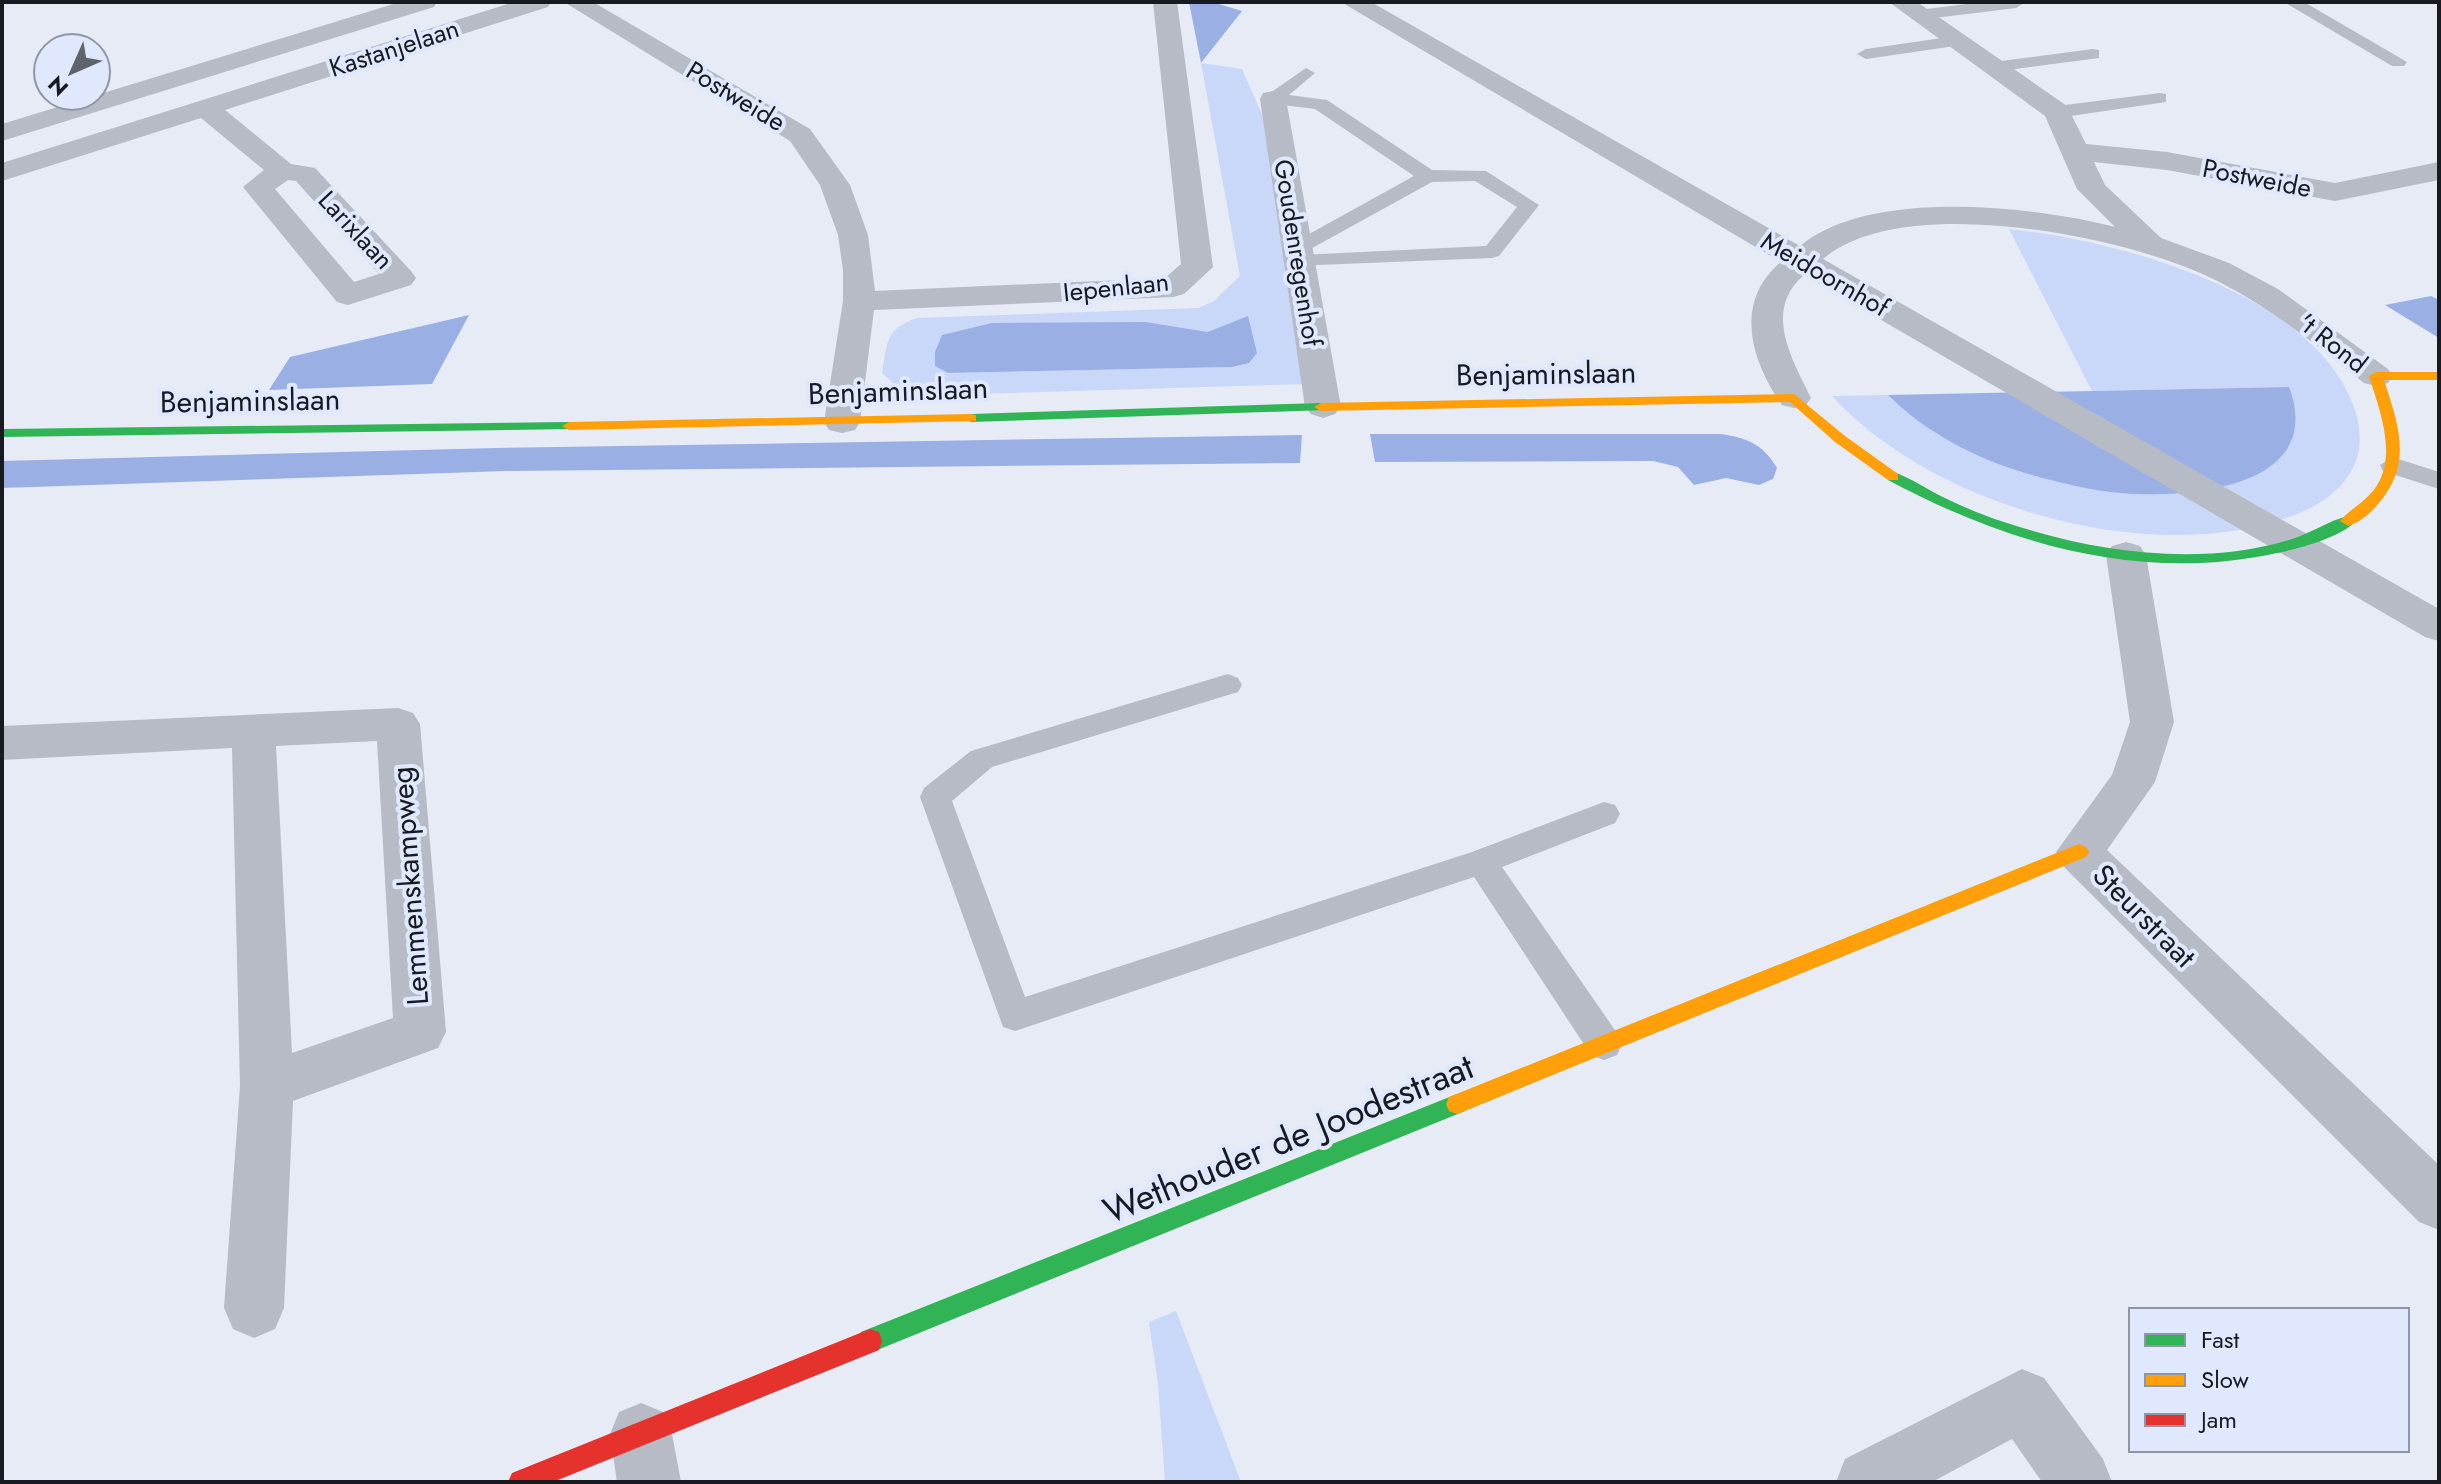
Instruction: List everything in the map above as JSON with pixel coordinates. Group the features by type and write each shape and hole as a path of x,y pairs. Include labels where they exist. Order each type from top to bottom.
{"street":[{"name":"Kastanjelaan","path":"2,133 425,2"},
{"name":"Kastanjelaan","path":"2,172 539,2"},
{"name":"Iepenlaan","path":"859,301 1173,287 1197,267 1165,2"},
{"name":"Meidoornhof","path":"1353,2 2439,627"},
{"name":"Postweide","path":"593,5 800,135 835,185 853,235 859,270 859,301 842,422"},
{"path":"1910,8 2057,112 2092,189 2153,245"},
{"path":"215,67 249,94"},
{"path":"122,96 153,124"},
{"name":"Goudenregenhof","path":"1273,99 1323,416"},
{"name":"Larixlaan","path":"205,108 283,171 305,174 400,278 348,295 258,187 283,171"},
{"name":"Postweide","path":"2073,151 2167,161 2335,192 2439,171"},
{"name":"'t Rond","path":"1938,215 2026,217 2085,227 2153,245 2196,260 2267,294 2376,376 2394,432 2391,478 2360,517 2298,546 2221,558 2126,555 2021,533 1926,495 1847,449 1794,398 1767,341 1772,291 1798,258 1863,227 1938,215"},
{"path":"2376,376 2439,376"},
{"name":"Benjaminslaan","path":"2,433 1323,416 1794,398"},
{"name":"Steurstraat","path":"2126,555 2152,722 2132,782 2079,852 2439,1203"},
{"name":"Lemmenskampweg","path":"2,743 398,724 420,1032 267,1086"},
{"path":"253,731 267,1086 254,1308"},
{"name":"Wethouder de Joodestraat","path":"521,1482 645,1458 1604,1044 2079,852"},
{"path":"1868,1482 2022,1400 2080,1482"}],"lane":[{"path":"2292,2 2398,62"},
{"path":"1910,8 2016,3"},
{"path":"1866,54 1956,41"},
{"path":"1993,67 2093,54"},
{"path":"1273,99 1306,73"},
{"path":"2057,112 2160,98"},
{"path":"1273,99 1320,104 1428,176"},
{"path":"1479,175 1529,205 1492,252 1299,254 1428,176 1479,175"},
{"path":"2392,465 2439,481"},
{"path":"1228,685 982,759 935,797 1015,1016 1481,862 1604,814"},
{"path":"1481,862 1604,1044"}],"shaded area":[{"path":"1189,2 1212,2 1242,11 1201,63"},
{"path":"1201,63 1242,69 1263,117 1305,384 907,396 882,373 889,338 898,327 917,318 1199,308 1214,301 1240,276","holes":["1146,322 1208,332 1249,363 1232,367 948,373 935,366"]},
{"path":"2009,229 2102,245 2153,259 2204,278 2252,301 2295,330 2329,363 2352,402 2360,440 2357,459 2348,476 2322,501 2278,521 2212,533 2154,534 2094,527 2033,513 1975,492 1921,466 1872,433 1832,396 1888,395 1937,434 2023,472 2122,493 2184,493 2236,483 2289,387 2092,391"},
{"path":"2431,296 2439,300 2439,338 2385,305"},
{"path":"469,315 432,384 269,390 290,357"},
{"path":"1248,316 1257,353 1249,363 1232,367 948,373 935,366 935,352 942,335 992,323 1146,322 1208,332"},
{"path":"2289,387 2295,421 2288,447 2270,467 2244,480 2213,489 2148,494 2084,488 2006,467 1934,432 1888,395"},
{"path":"1370,434 1721,434 1754,444 1766,453 1777,468 1773,479 1759,485 1726,478 1694,485 1678,467 1653,461 1375,462"},
{"path":"1302,435 1300,463 506,471 2,488 2,461 496,448"},
{"path":"1176,1311 1241,1482 1165,1482 1158,1384 1149,1322"}],"traffic: fast":[{"path":"971,418 1321,407"},
{"path":"2,433 569,426"},
{"path":"1893,477 1942,503 1997,525 2056,543 2118,554 2180,559 2240,556 2297,544 2348,521"},
{"path":"870,1341 1457,1104"}],"traffic: slow":[{"path":"2348,521 2382,490 2394,456 2389,419 2376,376 2439,376"},
{"path":"1321,407 1794,398 1840,439 1893,477"},
{"path":"569,426 971,418"},
{"path":"1457,1104 2079,852"}],"traffic: jam":[{"path":"521,1482 870,1341"}]}
